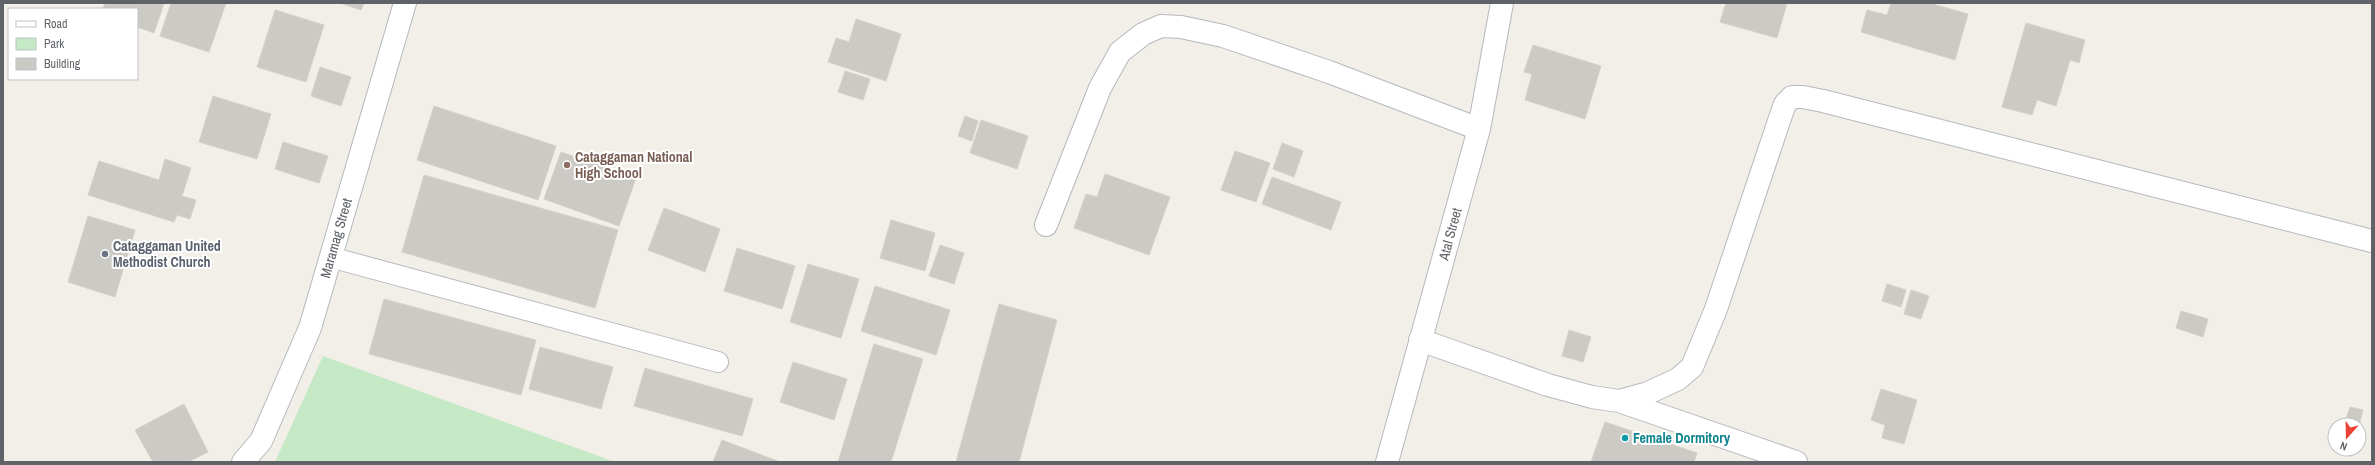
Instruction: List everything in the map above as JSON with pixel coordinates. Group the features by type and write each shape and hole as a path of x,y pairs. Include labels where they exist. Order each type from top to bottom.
{"street":[{"name":"Maramag Street","path":"243,462 261,442 280,401 310,328 405,3"},
{"name":"Atal Street","path":"1387,462 1478,129 1502,3"},
{"path":"1046,225 1100,88 1120,52 1143,34 1161,26 1181,27 1223,36 1329,72 1478,129"},
{"path":"1619,401 1648,393 1678,379 1692,367 1716,309 1785,104 1792,97 1803,97 1823,101 2372,241"},
{"path":"1420,340 1548,385 1592,397 1619,401 1796,462"}],"lane":[{"path":"330,257 718,362"}],"green space":[{"path":"323,356 615,462 275,462"}],"building":[{"path":"105,3 164,3 154,33 138,27 138,8 103,8"},
{"path":"171,3 226,3 209,52 160,36"},
{"path":"340,3 364,3 361,10"},
{"path":"1726,3 1787,3 1777,38 1720,22"},
{"path":"1891,3 1929,3 1968,14 1955,60 1861,32 1867,10 1887,15"},
{"path":"275,10 324,25 306,82 257,67"},
{"path":"856,19 901,34 886,81 828,62 836,38 849,42"},
{"path":"2026,23 2085,40 2079,63 2070,60 2056,106 2037,100 2032,115 2002,107"},
{"path":"1533,45 1601,66 1585,119 1525,100 1532,74 1524,72"},
{"path":"320,67 351,77 341,106 311,96"},
{"path":"845,71 870,79 863,100 838,92"},
{"path":"213,96 271,114 257,159 199,142"},
{"path":"434,106 556,146 538,200 417,160"},
{"path":"965,116 978,121 972,141 958,136"},
{"path":"981,120 1028,136 1017,169 970,153"},
{"path":"283,142 328,156 319,183 275,169"},
{"path":"1282,143 1303,151 1294,177 1273,169"},
{"path":"1235,151 1270,163 1256,202 1221,190"},
{"path":"561,152 636,178 619,226 544,199"},
{"path":"165,159 191,168 182,196 196,200 190,219 177,215 174,222 88,195 99,161 159,180"},
{"path":"1105,174 1170,197 1149,255 1074,228 1086,194 1097,197"},
{"path":"424,175 618,230 595,308 402,252"},
{"path":"1272,177 1341,202 1331,230 1262,204"},
{"path":"664,208 720,229 705,272 648,250"},
{"path":"88,216 135,230 115,297 68,282"},
{"path":"891,220 935,233 925,271 880,258"},
{"path":"940,245 964,253 954,284 929,276"},
{"path":"737,248 795,266 782,309 724,291"},
{"path":"808,264 859,279 841,338 790,322"},
{"path":"1887,284 1906,290 1901,307 1882,301"},
{"path":"875,286 950,310 936,355 861,331"},
{"path":"1911,290 1929,296 1921,319 1904,314"},
{"path":"384,299 536,340 521,395 369,354"},
{"path":"999,304 1057,320 1019,462 956,462"},
{"path":"2181,311 2208,319 2203,337 2176,328"},
{"path":"1569,330 1591,337 1583,362 1562,356"},
{"path":"874,344 923,359 891,462 838,462"},
{"path":"540,347 613,367 601,409 529,389"},
{"path":"793,362 847,379 834,420 780,402"},
{"path":"645,368 753,399 742,436 634,406"},
{"path":"1881,389 1917,400 1904,444 1882,438 1885,425 1871,420"},
{"path":"184,404 208,452 188,462 153,462 135,430"},
{"path":"2350,407 2363,410 2361,417 2347,417"},
{"name":"Female Dormitory","path":"1605,422 1697,453 1694,462 1591,462"},
{"path":"722,440 780,462 713,462"}],"place":[{"name":"Cataggaman National High School","path":"567,165"},
{"name":"Cataggaman United Methodist Church","path":"105,254"},
{"name":"Female Dormitory","path":"1625,438"}]}
